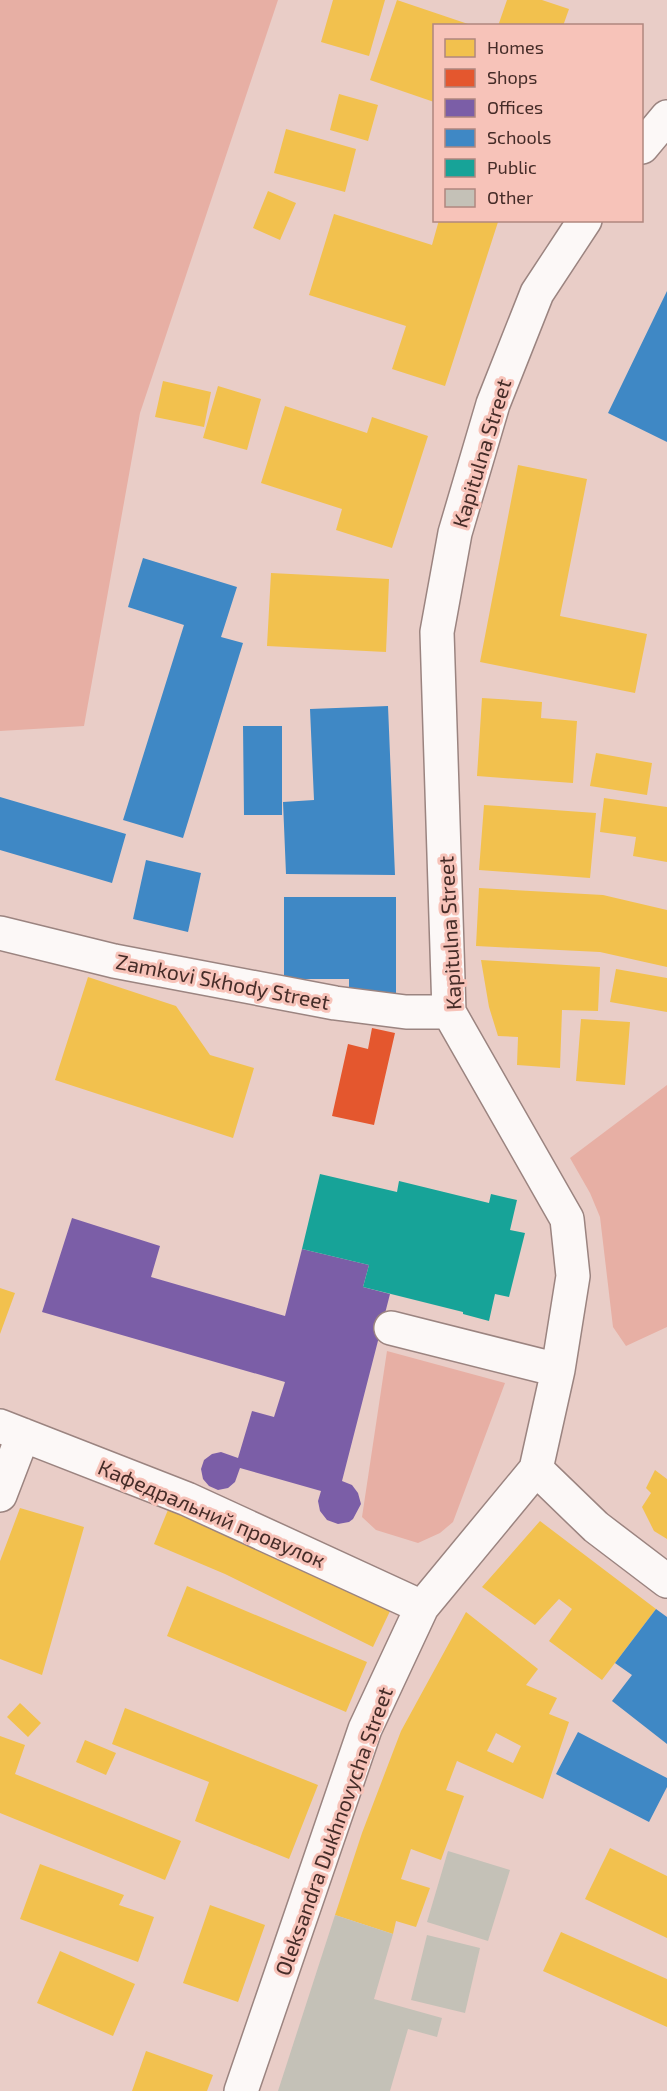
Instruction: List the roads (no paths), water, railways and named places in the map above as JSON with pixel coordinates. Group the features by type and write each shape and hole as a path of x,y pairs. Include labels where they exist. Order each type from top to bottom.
{"street":[{"path":"643,146 667,117"},
{"name":"Kapitulna Street","path":"536,1469 558,1370 573,1276 567,1219 449,1012 437,632 455,533 493,404 537,293 584,222"},
{"name":"Zamkovi Skhody Street","path":"0,933 114,961 336,1003 406,1012 449,1012"},
{"path":"392,1328 558,1370"},
{"path":"0,1495 12,1431"},
{"name":"Кафедральний провулок","path":"12,1431 187,1499 422,1606"},
{"path":"536,1469 596,1527 667,1581"},
{"name":"Oleksandra Dukhnovycha Street","path":"241,2091 366,1729 422,1606 536,1469"}]}
